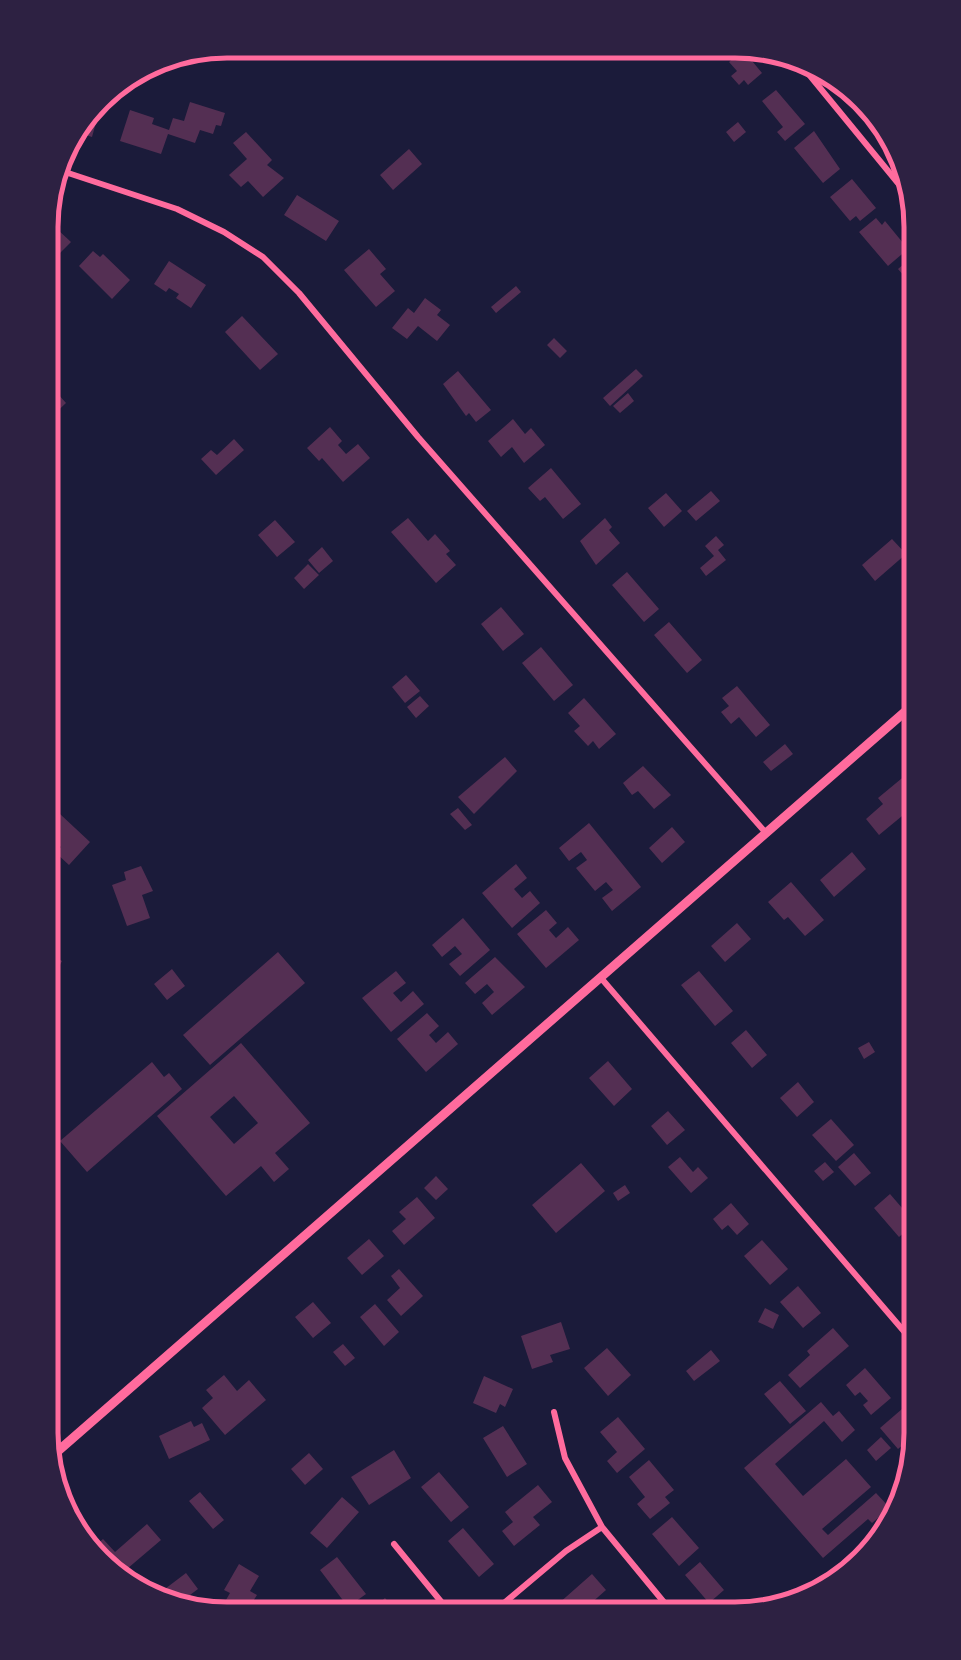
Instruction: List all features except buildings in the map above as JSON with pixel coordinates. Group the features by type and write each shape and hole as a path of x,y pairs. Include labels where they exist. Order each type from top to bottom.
{"main road":[{"path":"60,1450 904,713"}],"street":[{"path":"810,75 897,183"},
{"path":"66,172 177,209 263,257 300,293 406,424 766,834"},
{"path":"601,978 903,1329"},
{"path":"554,1412 565,1458 602,1527 664,1602"},
{"path":"505,1602 566,1551 602,1527"},
{"path":"394,1544 441,1602"}]}
